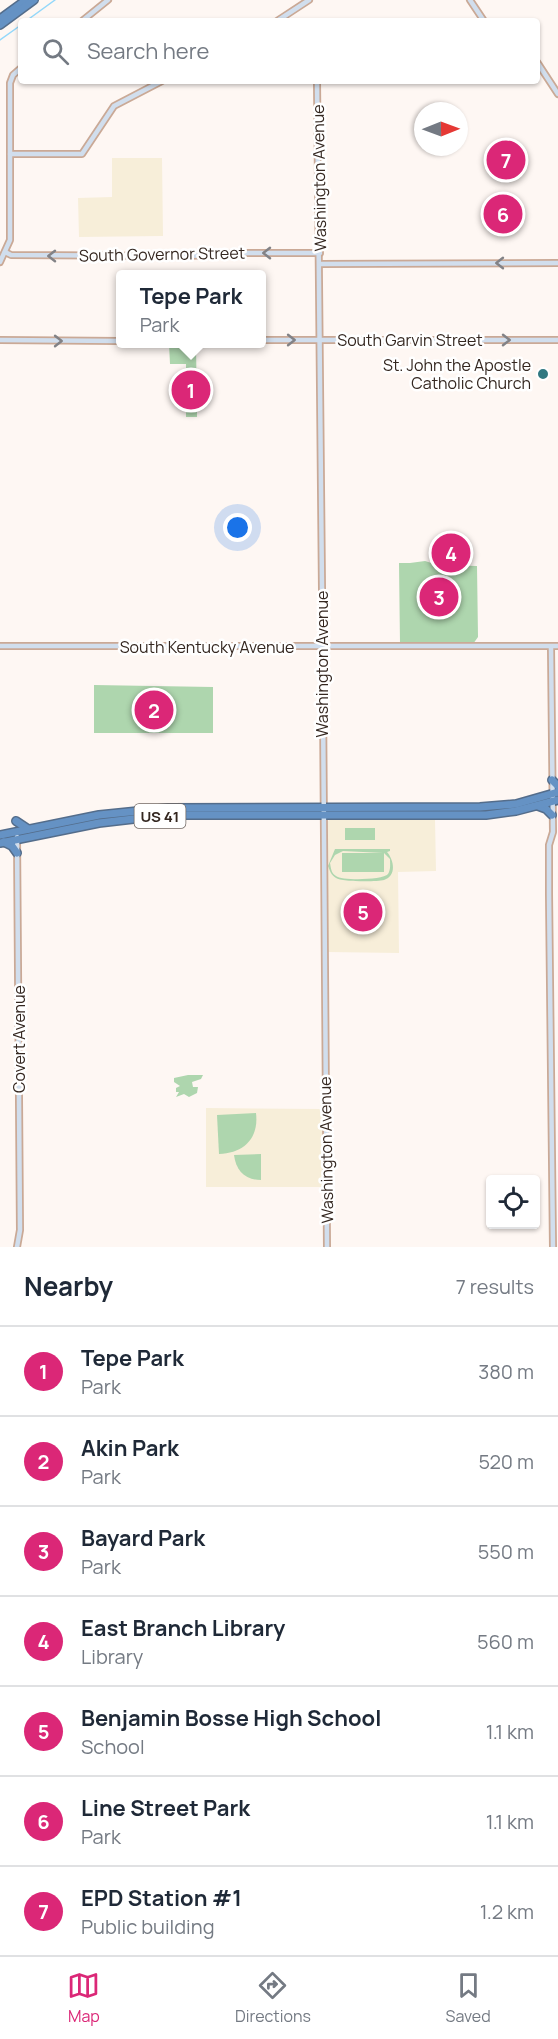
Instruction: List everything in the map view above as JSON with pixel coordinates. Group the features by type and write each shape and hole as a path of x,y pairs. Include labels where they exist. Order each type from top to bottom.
{"highway":[{"path":"0,19 26,0"},
{"path":"0,25 34,0"},
{"path":"552,780 558,786"},
{"name":"US 41","path":"433,811 500,806 555,797"},
{"name":"US 41","path":"17,835 28,829 125,812 168,808 242,811 433,811 490,814 538,806 555,797"},
{"path":"538,806 546,809 552,815"},
{"name":"US 41","path":"1,840 17,835 121,820 242,811"},
{"path":"16,821 28,829"},
{"path":"1,840 14,848 17,854"}],"street":[{"path":"86,18 108,0"},
{"path":"282,18 309,0"},
{"path":"470,0 482,18"},
{"path":"540,67 558,94"},
{"path":"0,262 10,240 12,79 18,72"},
{"path":"10,154 82,154 114,106 156,84"},
{"name":"Washington Avenue","path":"317,84 327,1247"},
{"name":"South Governor Street","path":"5,252 11,255 184,256 219,253 320,253"},
{"path":"320,264 558,263"},
{"path":"0,340 116,341"},
{"name":"South Garvin Street","path":"266,340 558,340"},
{"name":"South Kentucky Avenue","path":"0,646 558,646"},
{"path":"551,647 552,780 555,797 552,815 553,832 549,845 553,1247"},
{"name":"Covert Avenue","path":"17,835 20,1218 17,1247"}],"shaded area":[{"path":"112,158 162,158 163,236 79,237 78,198 112,197"},
{"path":"332,818 435,819 436,871 398,872 399,953 328,952 328,821"},
{"path":"206,1108 323,1109 323,1187 206,1187"}],"green space":[{"path":"169,348 196,348 197,417 186,417 186,364 170,364"},
{"path":"425,561 438,565 477,566 478,637 473,644 400,644 399,563"},
{"path":"94,685 213,687 213,733 94,733"},
{"path":"345,828 375,828 375,840 345,840"},
{"path":"335,849 390,849 387,852 391,859 393,871 384,880 345,880 336,878 328,866","holes":["343,851 383,853 342,853 342,872 384,872 384,853 390,859 389,872 385,876 371,879 340,878 333,873 330,863 335,855"]},
{"path":"203,1075 201,1079 192,1082 193,1087 198,1087 197,1093 189,1097 184,1094 176,1097 179,1092 176,1092 176,1088 180,1086 174,1082 174,1078"},
{"path":"256,1113 255,1130 248,1142 236,1151 219,1154 217,1115"},
{"path":"261,1154 261,1180 255,1180 242,1174 234,1155"}],"waterway":[{"path":"30,18 55,0"},
{"path":"0,40 18,27"}],"place":[{"name":"EPD Station #1","path":"506,160"},
{"name":"Line Street Park","path":"503,214"},
{"name":"St. John the Apostle Catholic Church","path":"543,374"},
{"name":"Tepe Park","path":"191,390"},
{"name":"East Branch Library","path":"451,553"},
{"name":"Bayard Park","path":"439,597"},
{"name":"Akin Park","path":"154,710"},
{"name":"Benjamin Bosse High School","path":"363,912"}]}
